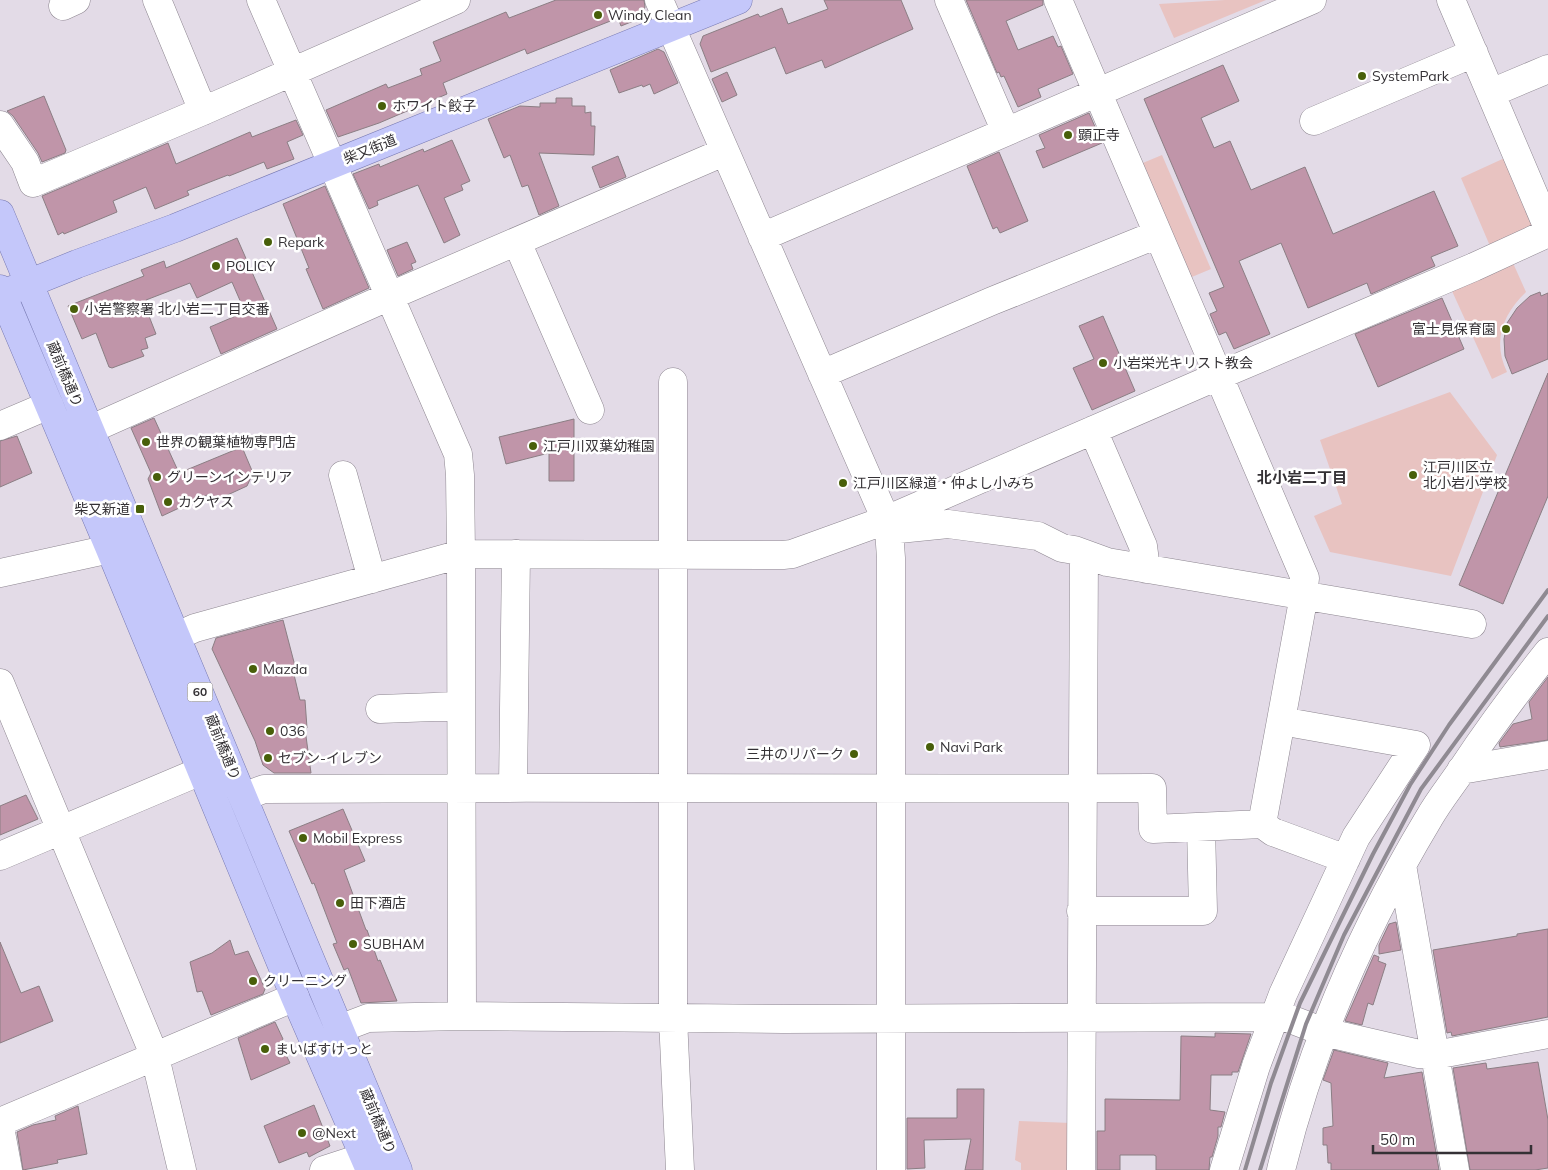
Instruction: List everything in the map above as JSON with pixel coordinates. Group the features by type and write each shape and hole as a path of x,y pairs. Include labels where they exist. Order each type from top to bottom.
{"main road":[{"name":"柴又街道","path":"1,292 28,285 77,264 175,228 738,0"},
{"name":"蔵前橋通り","path":"0,214 398,1170"},
{"name":"蔵前橋通り","path":"1,292 110,549 295,997 367,1164"}],"street":[{"path":"157,0 203,111"},
{"path":"261,0 458,454 461,554 462,1016"},
{"path":"0,125 25,162 34,183 292,72 415,8 456,0"},
{"path":"659,0 888,530 892,789 891,1170"},
{"path":"950,0 1006,132"},
{"path":"1058,0 1305,578 1263,819 1273,832 1346,859"},
{"path":"762,237 1312,0"},
{"path":"1450,0 1548,228"},
{"path":"1314,121 1474,53"},
{"path":"1491,93 1548,69"},
{"path":"89,430 390,296 724,152"},
{"path":"888,530 1093,430 1474,267 1548,233"},
{"path":"822,374 992,301 1158,234"},
{"path":"517,242 590,410"},
{"path":"673,382 674,1018 680,1170"},
{"path":"0,426 49,405"},
{"path":"1093,430 1143,546 1146,569"},
{"path":"343,475 372,579"},
{"path":"177,636 195,628 461,554 792,554 888,530 948,524 1038,536 1051,543 1107,562 1472,624"},
{"path":"0,573 110,549"},
{"path":"513,787 516,554"},
{"path":"1081,1170 1080,1017 1084,554"},
{"path":"1281,1170 1291,1128 1324,1032 1336,999 1358,950 1429,817 1492,726 1548,652"},
{"path":"0,683 155,1057 182,1170"},
{"path":"380,709 461,706"},
{"path":"1224,1170 1256,1066 1283,994 1356,837 1416,746 1281,721"},
{"path":"1461,770 1548,755"},
{"path":"0,856 201,771"},
{"path":"243,797 264,789 461,787 1152,788 1153,829 1201,827 1263,819"},
{"path":"1081,911 1203,912 1201,827"},
{"path":"1402,866 1455,1170"},
{"path":"0,1122 295,997"},
{"path":"339,1029 368,1018 462,1016 891,1019 1285,1017 1324,1032 1418,1054 1435,1055 1548,1034"},
{"path":"0,1127 8,1170"},
{"path":"324,1170 367,1164"}],"shaded area":[{"path":"1225,0 1266,0 1174,38 1159,4"},
{"path":"1162,155 1211,269 1187,279 1138,165"},
{"path":"1509,156 1538,224 1490,246 1461,178"},
{"path":"1513,263 1526,292 1511,309 1502,329 1500,350 1507,372 1492,379 1452,291"},
{"path":"1450,392 1497,455 1451,576 1330,552 1314,516 1342,504 1320,440"},
{"path":"1019,1121 1071,1123 1071,1170 1021,1170 1021,1163 1015,1160"}],"building":[{"path":"556,0 644,0 645,7 641,18 621,26 618,18 527,54 525,49 443,83 447,94 379,123 338,137 326,110 386,84 388,88 422,75 420,69 441,61 433,42 506,12 509,18"},
{"path":"824,0 901,0 913,29 825,68 822,60 786,74 775,47 711,72 700,44 703,36 758,14 760,17 782,8 788,24 828,9"},
{"path":"966,0 1043,0 1043,5 1006,21 1018,50 1053,36 1058,47 1061,46 1073,74 1038,89 1041,97 1018,107 1004,76 1001,77 999,72 997,73"},
{"path":"658,49 664,52 678,83 654,94 650,84 619,93 610,70"},
{"path":"1223,65 1239,101 1201,118 1214,148 1230,141 1251,190 1305,167 1333,234 1434,191 1458,246 1431,257 1435,266 1371,294 1367,283 1308,308 1281,243 1239,261 1270,334 1234,349 1226,332 1219,335 1210,314 1217,311 1209,293 1224,287 1144,99"},
{"path":"727,72 737,95 722,102 712,79"},
{"path":"44,96 66,150 65,153 42,162 13,116 7,111"},
{"path":"556,98 572,98 572,106 585,106 585,113 591,112 591,126 595,126 594,155 539,153 559,206 539,215 528,185 522,187 510,155 504,158 488,119 520,106 540,107 540,103 556,103"},
{"path":"1089,113 1102,143 1043,168 1036,151 1045,148 1039,135"},
{"path":"296,120 303,135 287,142 294,159 267,169 264,162 187,191 189,195 155,209 146,187 113,201 117,212 58,235 42,196 168,143 176,164 250,132 252,137"},
{"path":"452,140 470,181 461,185 463,190 444,198 460,235 444,243 418,185 377,201 378,205 369,209 353,174 379,164 380,167 423,149 424,152"},
{"path":"999,152 1028,221 1000,233 997,227 993,229 967,166"},
{"path":"618,156 626,177 600,188 592,167"},
{"path":"325,186 369,288 323,309 306,269 309,268 283,204"},
{"path":"237,238 277,329 221,354 210,327 245,312 232,282 197,298 190,283 146,300 150,310 147,311 156,334 145,338 148,348 141,350 144,356 112,368 109,367 96,333 82,339 68,306 144,276 141,270 164,261 166,268"},
{"path":"407,242 416,262 411,264 413,269 398,276 387,250"},
{"path":"1540,292 1541,296 1548,293 1548,359 1512,374 1505,356 1504,339 1507,323 1517,308 1530,296"},
{"path":"1442,298 1464,349 1378,387 1355,334"},
{"name":"小岩栄光キリスト教会","path":"1103,316 1135,391 1092,410 1073,368 1094,359 1079,326"},
{"path":"1548,373 1548,496 1503,604 1459,585"},
{"path":"154,418 179,473 242,447 253,473 247,486 210,503 207,495 162,516 148,479 151,473 131,428"},
{"path":"574,419 574,481 549,481 549,453 506,464 499,437"},
{"path":"17,436 32,473 0,487 0,441"},
{"path":"283,620 295,666 292,666 300,700 305,700 307,728 305,729 311,773 274,773 263,765 255,741 212,649 216,638"},
{"path":"1548,677 1548,740 1500,747 1499,743 1513,724 1532,719 1529,702"},
{"path":"26,795 38,819 0,835 0,806"},
{"path":"343,809 365,861 344,870 378,961 380,960 397,1001 361,1003 348,968 344,970 333,944 337,943 314,883 312,884 289,831"},
{"path":"1396,922 1401,950 1379,954 1379,945 1389,924"},
{"path":"1548,929 1548,1017 1452,1036 1451,1032 1447,1033 1433,950"},
{"path":"230,940 235,955 248,951 265,989 263,994 211,1015 202,991 197,992 190,962 212,953"},
{"path":"0,942 21,993 39,986 53,1021 0,1043"},
{"path":"1374,955 1379,957 1378,961 1386,964 1373,1005 1368,1003 1362,1025 1345,1021"},
{"path":"275,1022 283,1039 280,1043 290,1063 251,1080 238,1038"},
{"path":"1215,1033 1251,1034 1238,1072 1232,1072 1232,1075 1211,1075 1210,1110 1225,1112 1221,1127 1218,1127 1218,1136 1212,1157 1210,1157 1209,1170 1156,1170 1156,1156 1154,1155 1120,1155 1120,1170 1097,1170 1097,1131 1105,1131 1105,1099 1180,1100 1181,1036 1215,1037"},
{"path":"1334,1050 1388,1063 1384,1078 1422,1072 1439,1170 1331,1170 1331,1163 1328,1163 1327,1145 1323,1145 1323,1128 1333,1126 1331,1083 1323,1080"},
{"path":"1538,1062 1548,1120 1548,1168 1535,1170 1470,1170 1453,1068 1486,1063 1487,1069"},
{"path":"957,1089 984,1089 983,1170 965,1170 971,1139 924,1140 925,1168 907,1169 907,1118 957,1118"},
{"path":"314,1105 330,1146 309,1157 307,1152 279,1163 264,1126"},
{"path":"78,1106 87,1154 57,1160 58,1163 23,1170 17,1132 33,1125 56,1120 55,1116"}],"railway":[{"path":"1245,1170 1271,1083 1300,1003 1373,854 1410,785 1449,725 1548,590"},
{"path":"1260,1170 1306,1024 1344,935 1421,789 1548,616"}],"place":[{"name":"Windy Clean","path":"598,15"},
{"name":"SystemPark","path":"1362,76"},
{"name":"ホワイト餃子","path":"382,106"},
{"name":"顕正寺","path":"1068,135"},
{"name":"Repark","path":"268,242"},
{"name":"POLICY","path":"216,266"},
{"name":"小岩警察署 北小岩二丁目交番","path":"74,309"},
{"name":"富士見保育園","path":"1506,329"},
{"name":"小岩栄光キリスト教会","path":"1103,363"},
{"name":"世界の観葉植物専門店","path":"146,442"},
{"name":"江戸川双葉幼稚園","path":"533,446"},
{"name":"江戸川区立 北小岩小学校","path":"1413,475"},
{"name":"グリーンインテリア","path":"157,477"},
{"name":"江戸川区緑道・仲よし小みち","path":"843,483"},
{"name":"カクヤス","path":"168,502"},
{"name":"柴又新道","path":"140,509"},
{"name":"Mazda","path":"253,669"},
{"name":"036","path":"270,731"},
{"name":"Navi Park","path":"930,747"},
{"name":"三井のリパーク","path":"854,754"},
{"name":"セブン-イレブン","path":"268,758"},
{"name":"Mobil Express","path":"303,838"},
{"name":"田下酒店","path":"340,903"},
{"name":"SUBHAM","path":"353,944"},
{"name":"クリーニング","path":"253,981"},
{"name":"まいばすけっと","path":"265,1049"},
{"name":"@Next","path":"302,1133"}],"district":[{"name":"北小岩二丁目","path":"1302,478"}]}
